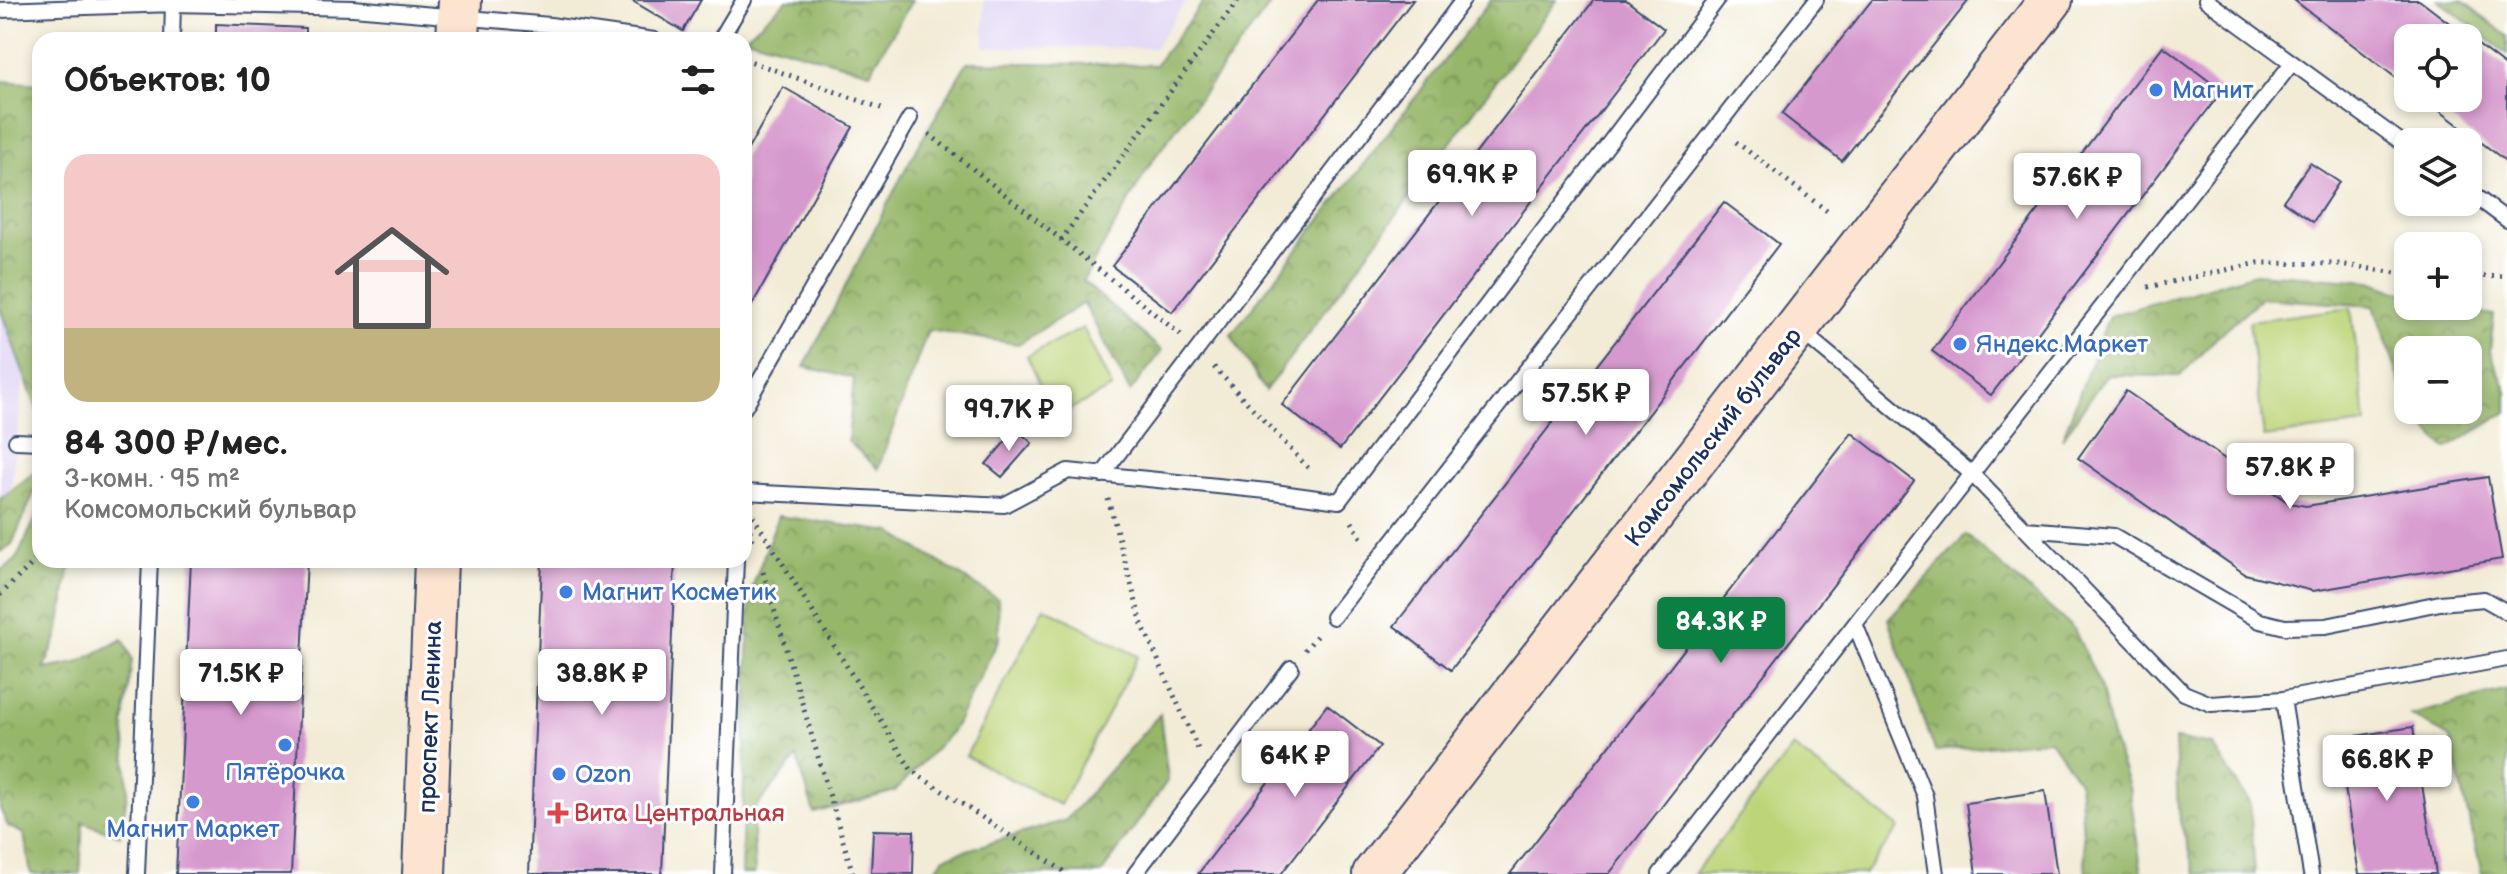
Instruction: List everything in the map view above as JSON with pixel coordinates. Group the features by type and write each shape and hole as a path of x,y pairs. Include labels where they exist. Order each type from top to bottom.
{"street":[{"name":"Комсомольский бульвар","path":"1374,874 2051,0"},
{"name":"проспект Ленина","path":"424,874 436,568"}],"lane":[{"path":"725,32 744,0"},
{"path":"1102,475 1463,0"},
{"path":"752,492 1004,505 1068,471 1339,501 1717,0"},
{"path":"1333,617 1816,0"},
{"path":"2206,0 2394,137"},
{"path":"172,32 173,2"},
{"path":"0,10 173,2 353,8 599,32"},
{"path":"1660,874 2292,63"},
{"path":"752,394 910,118"},
{"path":"2482,201 2507,220"},
{"path":"1797,328 1972,474 2184,693 2211,704 2283,699 2507,659"},
{"path":"16,441 32,442"},
{"path":"2025,529 2114,536 2249,615 2285,627 2326,626 2440,603 2484,599 2507,612"},
{"path":"137,874 150,568"},
{"path":"723,874 736,568"},
{"path":"1855,624 1925,796 1936,874"},
{"path":"1135,874 1291,668"},
{"path":"2283,699 2311,874"}],"path":[{"path":"1061,240 1238,0"},
{"path":"752,62 910,118 1197,349 1339,501 1376,562"},
{"path":"1716,127 1827,211"},
{"path":"2111,296 2258,263 2340,264 2394,273"},
{"path":"2482,277 2507,276"},
{"path":"1102,475 1142,624 1210,775"},
{"path":"752,514 912,771 1068,874"},
{"path":"752,536 758,556"},
{"path":"0,595 32,564"},
{"path":"762,571 853,874"},
{"path":"1291,668 1333,617"}],"shaded area":[{"path":"984,0 1187,0 1154,48 984,47"},
{"path":"0,156 32,159 32,307 6,533 0,532"}],"green space":[{"path":"787,0 912,0 870,72 752,39 751,32"},
{"path":"1205,0 1274,0 1152,161 1083,281 1162,351 1130,392 1084,303 1018,344 928,330 878,469 848,441 854,378 804,367 907,166 967,62 1155,65"},
{"path":"1491,0 1557,0 1265,391 1231,335"},
{"path":"2438,0 2462,0 2507,36 2507,54 2482,34 2482,24 2469,24"},
{"path":"0,81 32,83 32,396 0,308"},
{"path":"2256,273 2371,281 2394,290 2394,320 2482,320 2482,313 2494,315 2490,351 2507,392 2507,412 2446,449 2423,424 2482,424 2482,336 2394,336 2394,364 2374,306 2261,298 2218,336 2180,376 2106,375 2062,439 2109,316"},
{"path":"2351,308 2366,424 2264,437 2249,321"},
{"path":"1083,328 1112,388 1055,417 1027,356"},
{"path":"32,474 32,498 12,544 0,552 0,499"},
{"path":"778,516 891,532 998,599 999,639 953,730 895,791 814,813 797,757 752,812 755,874 741,874 750,594"},
{"path":"32,526 32,568 72,568 58,635 44,669 77,663 123,639 132,659 124,723 128,788 120,836 83,822 80,874 31,874 24,834 8,826 0,809 0,571 16,560"},
{"path":"1966,535 2074,629 2100,685 2112,738 2129,787 2142,874 2086,874 2079,781 2050,740 1935,751 1888,619"},
{"path":"1044,607 1138,656 1060,805 966,756"},
{"path":"2507,690 2507,874 2482,874 2450,738 2411,715"},
{"path":"1160,714 1168,780 1101,874 933,874 944,857 1066,820"},
{"path":"2175,739 2213,745 2250,804 2255,874 2195,874 2178,813"},
{"path":"1793,747 1899,828 1864,874 1694,874"}],"building":[{"path":"631,0 701,0 683,31"},
{"path":"1318,0 1413,0 1172,312 1112,266"},
{"path":"1594,0 1626,0 1664,29 1340,449 1282,405"},
{"path":"1872,0 1969,0 1842,161 1782,114"},
{"path":"2294,0 2419,0 2451,24 2394,24 2394,76"},
{"path":"216,24 305,28 305,32 216,32"},
{"path":"2163,46 2222,91 1991,395 1932,351"},
{"path":"2482,48 2507,67 2507,162 2482,143 2482,128 2462,128 2441,112 2482,112"},
{"path":"783,87 853,127 752,305 752,142"},
{"path":"2310,163 2339,182 2313,222 2283,201"},
{"path":"1724,202 1779,244 1451,670 1394,626"},
{"path":"2126,391 2289,503 2306,506 2488,477 2502,559 2313,591 2245,574 2078,458"},
{"path":"1016,429 1032,443 1002,477 986,464"},
{"path":"1852,433 1914,481 1649,823 1609,874 1510,874"},
{"path":"191,568 307,568 291,874 176,874"},
{"path":"542,568 675,568 662,874 529,874"},
{"path":"1327,705 1380,746 1281,874 1198,874"},
{"path":"2413,727 2436,874 2359,874 2337,739"},
{"path":"2045,791 2057,874 1976,874 1966,803"},
{"path":"873,830 914,831 913,874 871,873"}],"place":[{"name":"Магнит","path":"2156,90"},
{"name":"Яндекс.Маркет","path":"1960,344"},
{"name":"Магнит Косметик","path":"566,592"},
{"name":"Пятёрочка","path":"285,745"},
{"name":"Ozon","path":"559,774"},
{"name":"Магнит Маркет","path":"193,802"},
{"name":"Вита Центральная","path":"558,813"}]}
